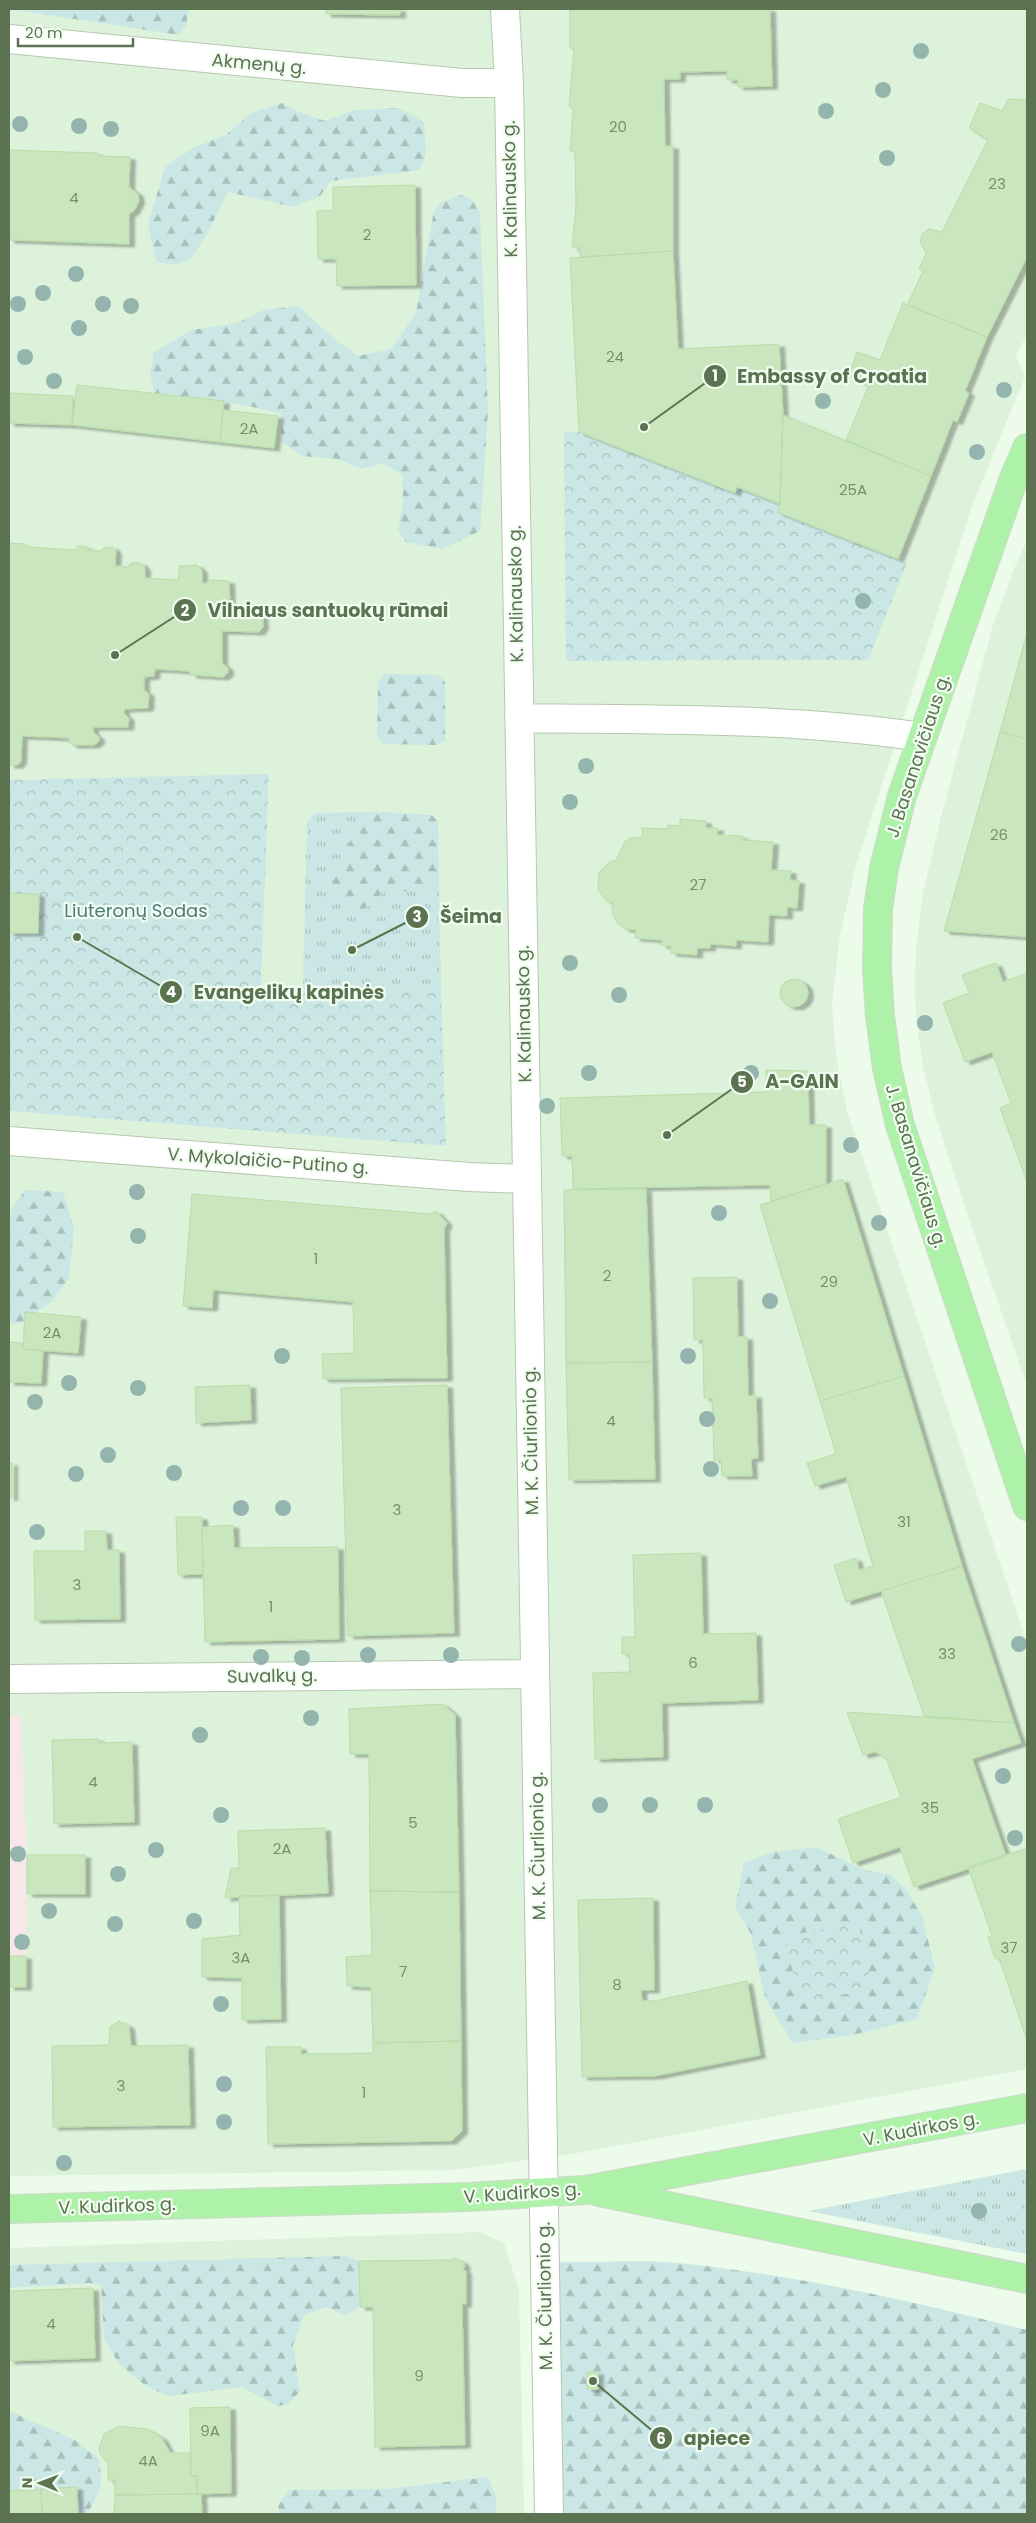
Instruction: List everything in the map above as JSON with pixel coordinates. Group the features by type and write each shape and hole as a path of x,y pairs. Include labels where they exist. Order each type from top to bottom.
{"main road":[{"name":"J. Basanavičiaus g.","path":"1027,448 1021,480 921,737 902,796 884,868 878,909 877,969 880,1016 887,1068 900,1125 1027,1506"},
{"name":"V. Kudirkos g.","path":"9,2209 469,2197 585,2190 1027,2108"},
{"path":"585,2190 1027,2279"}],"street":[{"name":"K. Kalinausko g.","path":"504,9 509,83 526,1178"},
{"name":"Akmenų g.","path":"9,39 462,82 509,83"},
{"path":"519,718 802,723 921,737"},
{"name":"V. Mykolaičio-Putino g.","path":"9,1141 469,1177 526,1178"},
{"name":"M. K. Čiurlionio g.","path":"526,1178 549,2514"},
{"name":"Suvalkų g.","path":"9,1679 535,1674"}],"shaded area":[{"path":"9,9 1027,9 1027,334 1016,357 1025,377 972,506 856,865 840,935 832,1003 836,1057 847,1111 1027,1643 1027,2069 572,2154 453,2170 9,2176 9,1111 445,1145 261,988 269,775 9,780"},
{"path":"1027,541 1027,1386 935,1115 923,1066 916,1019 915,984 916,949 923,893 941,817 993,625 1016,564"},
{"path":"9,1715 21,1715 27,1856 26,1956 9,1956"},
{"path":"480,2232 504,2243 519,2290 524,2514 9,2514 9,2248"}],"green space":[{"path":"9,9 189,9 186,25 179,35"},
{"path":"282,103 299,112 325,121 354,110 399,108 424,122 426,155 420,170 331,181 320,196 293,207 228,192 215,219 191,257 178,264 156,262 148,224 165,167 193,148 226,135 251,113"},
{"path":"461,195 472,200 480,214 488,411 480,531 442,549 406,542 398,531 403,502 402,475 382,463 361,469 338,459 302,456 282,442 281,413 224,401 154,393 150,374 154,352 192,330 237,323 264,310 298,306 336,340 358,356 391,349 416,313 434,210 440,203"},
{"path":"579,432 735,493 737,487 780,504 777,512 907,563 868,660 566,661 564,433"},
{"path":"384,674 438,675 445,682 445,741 436,745 383,744 377,738 378,683"},
{"name":"Liuteronų Sodas","path":"269,774 261,987 441,986 446,1146 9,1111 9,780"},
{"path":"381,812 370,816 373,905 381,893 425,890 439,885 441,986 303,987 307,822 315,813"},
{"path":"381,812 432,815 438,822 439,885 425,890 381,893 373,905 349,913 340,904 332,886 339,865 355,833 362,824"},
{"path":"25,1190 63,1192 74,1228 69,1278 52,1301 36,1313 25,1312 24,1322 12,1324 9,1317 9,1213"},
{"path":"817,1847 861,1869 891,1875 907,1891 921,1914 935,1967 917,2019 853,2035 793,2043 766,2000 750,1932 735,1907 744,1863 772,1852"},
{"path":"858,1921 872,1989 800,2004 785,1937"},
{"path":"1027,2169 1027,2254 808,2211"},
{"path":"345,2256 359,2261 360,2307 345,2315 326,2307 304,2315 293,2345 300,2391 289,2404 278,2406 242,2387 169,2396 146,2386 119,2364 104,2339 101,2285 89,2283 9,2288 9,2265"},
{"path":"557,2262 663,2262 766,2274 897,2299 1027,2330 1027,2514 562,2514"},
{"path":"9,2411 75,2440 98,2458 101,2474 100,2487 87,2514 78,2510 76,2487 9,2491"},
{"path":"488,2477 496,2496 496,2514 280,2514 278,2505 289,2490 389,2489"}],"building":[{"path":"326,9 400,9 400,15 326,14"},
{"path":"570,9 770,9 772,86 738,87 738,80 727,80 727,71 680,72 680,79 664,79 665,146 673,146 673,251 580,257 580,248 572,247 576,206 575,153 570,150 573,109 569,106 574,50 570,48"},
{"path":"1008,99 1027,100 1027,257 987,337 907,305 923,271 919,269 926,253 920,242 922,234 929,229 942,232 988,140 969,128 980,103 1002,111"},
{"path":"9,150 98,153 98,156 130,157 129,187 138,194 139,201 134,211 129,214 129,244 9,240"},
{"path":"415,185 416,285 337,286 336,259 318,259 317,211 333,210 333,187"},
{"path":"673,251 678,349 779,344 783,415 780,504 737,487 735,493 579,432 570,258"},
{"path":"903,303 987,337 965,391 969,393 957,422 953,420 931,476 846,440 869,385 848,376 857,352 880,360"},
{"path":"77,385 224,401 220,442 72,425"},
{"path":"9,393 73,396 72,425 9,423"},
{"path":"223,410 278,416 274,448 220,442"},
{"path":"783,415 931,476 898,559 777,512 780,504"},
{"path":"9,543 24,544 28,547 75,550 78,546 82,546 87,547 88,550 101,551 104,548 113,547 116,551 115,566 128,567 131,563 141,563 145,568 145,578 178,580 180,566 197,565 202,570 202,583 207,583 211,580 229,581 230,608 243,608 246,604 262,605 263,627 259,632 222,631 222,663 228,668 228,673 223,677 192,675 189,671 155,669 154,676 144,677 144,690 149,694 148,708 124,709 124,714 129,718 128,727 93,727 93,732 99,737 99,741 94,745 72,745 69,742 69,738 22,736 21,761 18,765 9,765"},
{"path":"1027,633 1027,739 1000,732"},
{"path":"1000,732 1027,739 1027,937 944,931"},
{"path":"680,819 706,821 706,828 718,828 717,835 743,836 743,840 773,842 771,870 791,871 790,880 799,881 797,908 787,907 787,916 769,915 768,942 736,940 736,946 710,944 710,948 697,948 697,955 671,953 671,946 661,945 662,940 635,938 636,930 626,929 618,924 613,915 612,903 606,901 598,889 599,872 610,862 616,860 625,841 633,837 642,838 642,828 667,829 668,825 680,826"},
{"path":"9,893 39,894 38,933 9,933"},
{"path":"996,963 1003,982 1027,973 1027,1182 1000,1108 1011,1103 992,1052 965,1062 943,1003 969,993 962,975"},
{"path":"794,979 804,983 808,993 804,1003 794,1007 784,1003 780,993 784,983"},
{"path":"766,1070 808,1071 809,1125 826,1125 826,1184 771,1201 770,1185 573,1189 572,1156 562,1156 560,1098 766,1092"},
{"path":"843,1179 904,1376 820,1401 760,1205"},
{"path":"646,1189 652,1362 566,1363 564,1190"},
{"path":"192,1194 430,1214 436,1211 447,1223 444,1229 447,1378 323,1379 322,1354 354,1353 353,1302 213,1290 212,1308 183,1306"},
{"path":"737,1277 738,1337 747,1337 748,1396 756,1395 758,1458 751,1459 752,1476 722,1476 721,1460 714,1460 712,1398 704,1398 703,1340 694,1340 693,1278"},
{"path":"25,1312 81,1317 78,1353 23,1349"},
{"path":"9,1342 23,1343 23,1349 43,1351 41,1383 9,1382"},
{"path":"652,1362 655,1479 569,1480 566,1363"},
{"path":"904,1376 962,1566 846,1602 834,1565 856,1558 859,1570 873,1566 846,1477 815,1486 807,1463 836,1454 820,1401"},
{"path":"250,1385 251,1420 196,1423 195,1387"},
{"path":"447,1385 454,1633 348,1636 341,1388"},
{"path":"9,1463 12,1463 12,1497 9,1498"},
{"path":"176,1517 202,1517 203,1574 178,1575"},
{"path":"233,1525 234,1548 338,1547 339,1639 205,1642 202,1527"},
{"path":"85,1531 106,1531 107,1550 119,1550 120,1619 35,1620 34,1551 85,1551"},
{"path":"701,1553 703,1634 756,1633 758,1700 662,1703 663,1757 595,1759 593,1673 630,1672 629,1654 622,1654 622,1637 635,1637 633,1555"},
{"path":"962,1566 1014,1723 924,1716 881,1591"},
{"path":"443,1704 455,1715 459,1892 370,1891 369,1754 350,1754 349,1709"},
{"path":"847,1712 1014,1723 1021,1743 972,1759 1006,1856 914,1887 900,1847 853,1863 838,1819 901,1797 886,1758 875,1752 863,1755"},
{"path":"99,1739 99,1743 132,1742 134,1822 54,1824 52,1740"},
{"path":"325,1828 328,1893 225,1898 231,1868 239,1868 238,1831"},
{"path":"1027,1848 1027,2040 999,1958 995,1959 988,1937 992,1936 968,1867"},
{"path":"27,1855 85,1855 85,1894 27,1894"},
{"path":"370,1891 459,1892 461,2041 373,2043 371,1987 347,1986 346,1957 372,1955"},
{"path":"279,1895 281,2019 242,2020 242,1978 202,1977 202,1939 240,1935 239,1896"},
{"path":"653,1898 654,1990 641,1990 642,2001 654,2001 747,1981 760,2055 655,2076 582,2077 578,1900"},
{"path":"9,1956 26,1956 26,1987 9,1987"},
{"path":"119,2021 129,2026 131,2046 188,2045 190,2125 53,2127 52,2046 109,2045 110,2027"},
{"path":"461,2041 462,2131 451,2141 268,2144 266,2047 301,2047 301,2054 373,2053 373,2043"},
{"path":"455,2258 463,2262 465,2266 463,2269 466,2271 466,2304 462,2304 465,2445 375,2447 373,2307 360,2307 359,2261 452,2260"},
{"path":"93,2288 95,2358 9,2361 9,2291"},
{"path":"587,2372 598,2372 598,2389 587,2389"},
{"path":"230,2407 231,2493 197,2494 197,2476 191,2476 190,2408"},
{"path":"119,2426 147,2429 162,2438 170,2453 190,2453 191,2476 197,2476 197,2494 115,2495 115,2480 108,2480 108,2463 100,2454 99,2448 104,2434"},
{"path":"77,2487 78,2514 42,2514 41,2489"},
{"path":"41,2489 42,2514 9,2514 9,2491"},
{"path":"201,2494 202,2514 114,2514 115,2495"}],"place":[{"name":"Embassy of Croatia","path":"644,427"},
{"name":"Vilniaus santuokų rūmai","path":"115,655"},
{"name":"Evangelikų kapinės","path":"77,937"},
{"name":"Šeima","path":"352,950"},
{"name":"A-GAIN","path":"667,1135"},
{"name":"apiece","path":"593,2381"}]}
